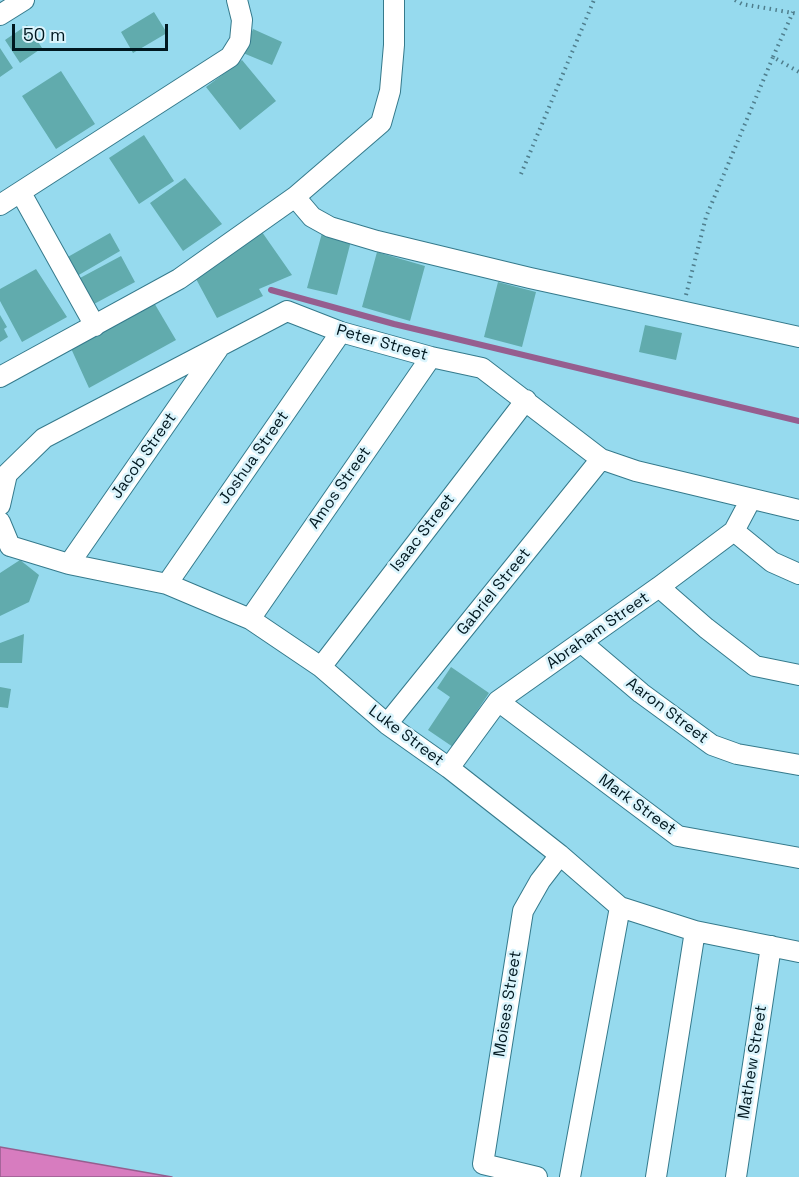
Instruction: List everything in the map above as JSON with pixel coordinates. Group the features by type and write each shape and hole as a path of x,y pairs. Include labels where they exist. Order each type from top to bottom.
{"street":[{"path":"0,15 24,0"},
{"path":"0,205 230,57 240,41 242,20 237,0"},
{"path":"0,377 179,279 295,197 381,123 390,91 394,45 394,0"},
{"path":"21,193 95,326"},
{"path":"295,197 312,217 330,226 377,241 799,337"},
{"name":"Peter Street","path":"0,506 7,474 44,438 287,311 341,332 431,357 482,368 602,459 636,471 799,510"},
{"name":"Joshua Street","path":"167,584 341,332"},
{"name":"Jacob Street","path":"69,564 219,348"},
{"name":"Amos Street","path":"250,620 431,357"},
{"name":"Isaac Street","path":"321,667 526,400"},
{"name":"Gabriel Street","path":"387,724 602,459"},
{"name":"Abraham Street","path":"449,768 498,701 582,643 734,531 751,499"},
{"path":"0,522 5,550"},
{"path":"734,531 772,562 799,574"},
{"name":"Luke Street","path":"5,550 167,584 250,620 321,667 387,724 449,768 560,855 620,907 695,931 799,952"},
{"path":"659,587 755,666 799,675"},
{"name":"Aaron Street","path":"582,643 640,693 712,745 737,754 799,765"},
{"name":"Mark Street","path":"498,701 678,836 799,858"},
{"name":"Moises Street","path":"537,1177 483,1164 523,911 540,881 560,855"},
{"path":"570,1177 620,907"},
{"path":"656,1177 695,931"},
{"name":"Mathew Street","path":"736,1177 771,946"}],"path":[{"path":"521,174 594,0"},
{"path":"735,0 742,4 799,14"},
{"path":"682,311 706,217 793,12"},
{"path":"773,57 799,72"}],"shaded area":[{"path":"0,1147 172,1177 0,1177"}],"building":[{"path":"154,12 167,33 133,53 121,32"},
{"path":"27,25 42,48 20,63 5,40"},
{"path":"253,29 282,42 272,65 243,53"},
{"path":"0,48 13,68 0,77"},
{"path":"242,60 276,101 240,130 206,87"},
{"path":"61,71 95,124 56,149 22,96"},
{"path":"144,135 174,181 139,204 109,158"},
{"path":"185,178 222,224 183,251 150,203"},
{"path":"262,232 292,275 259,289 263,296 217,318 195,277"},
{"path":"110,233 120,251 77,276 66,258"},
{"path":"322,233 351,241 337,295 307,288"},
{"path":"377,252 425,266 410,321 362,307"},
{"path":"121,256 135,282 94,304 80,278"},
{"path":"36,269 67,317 22,342 0,301 0,289"},
{"path":"498,282 536,292 522,347 484,337"},
{"path":"153,301 176,340 89,388 69,344"},
{"path":"0,315 7,327 4,329 8,337 0,342"},
{"path":"645,325 682,333 676,360 639,352"},
{"path":"20,560 39,575 29,602 0,616 0,573"},
{"path":"24,634 22,663 0,663 0,643"},
{"path":"451,667 489,693 453,747 428,730 450,697 437,688"},
{"path":"0,687 11,689 8,708 0,707"}],"waterway":[{"path":"271,290 394,324 799,421"}]}
